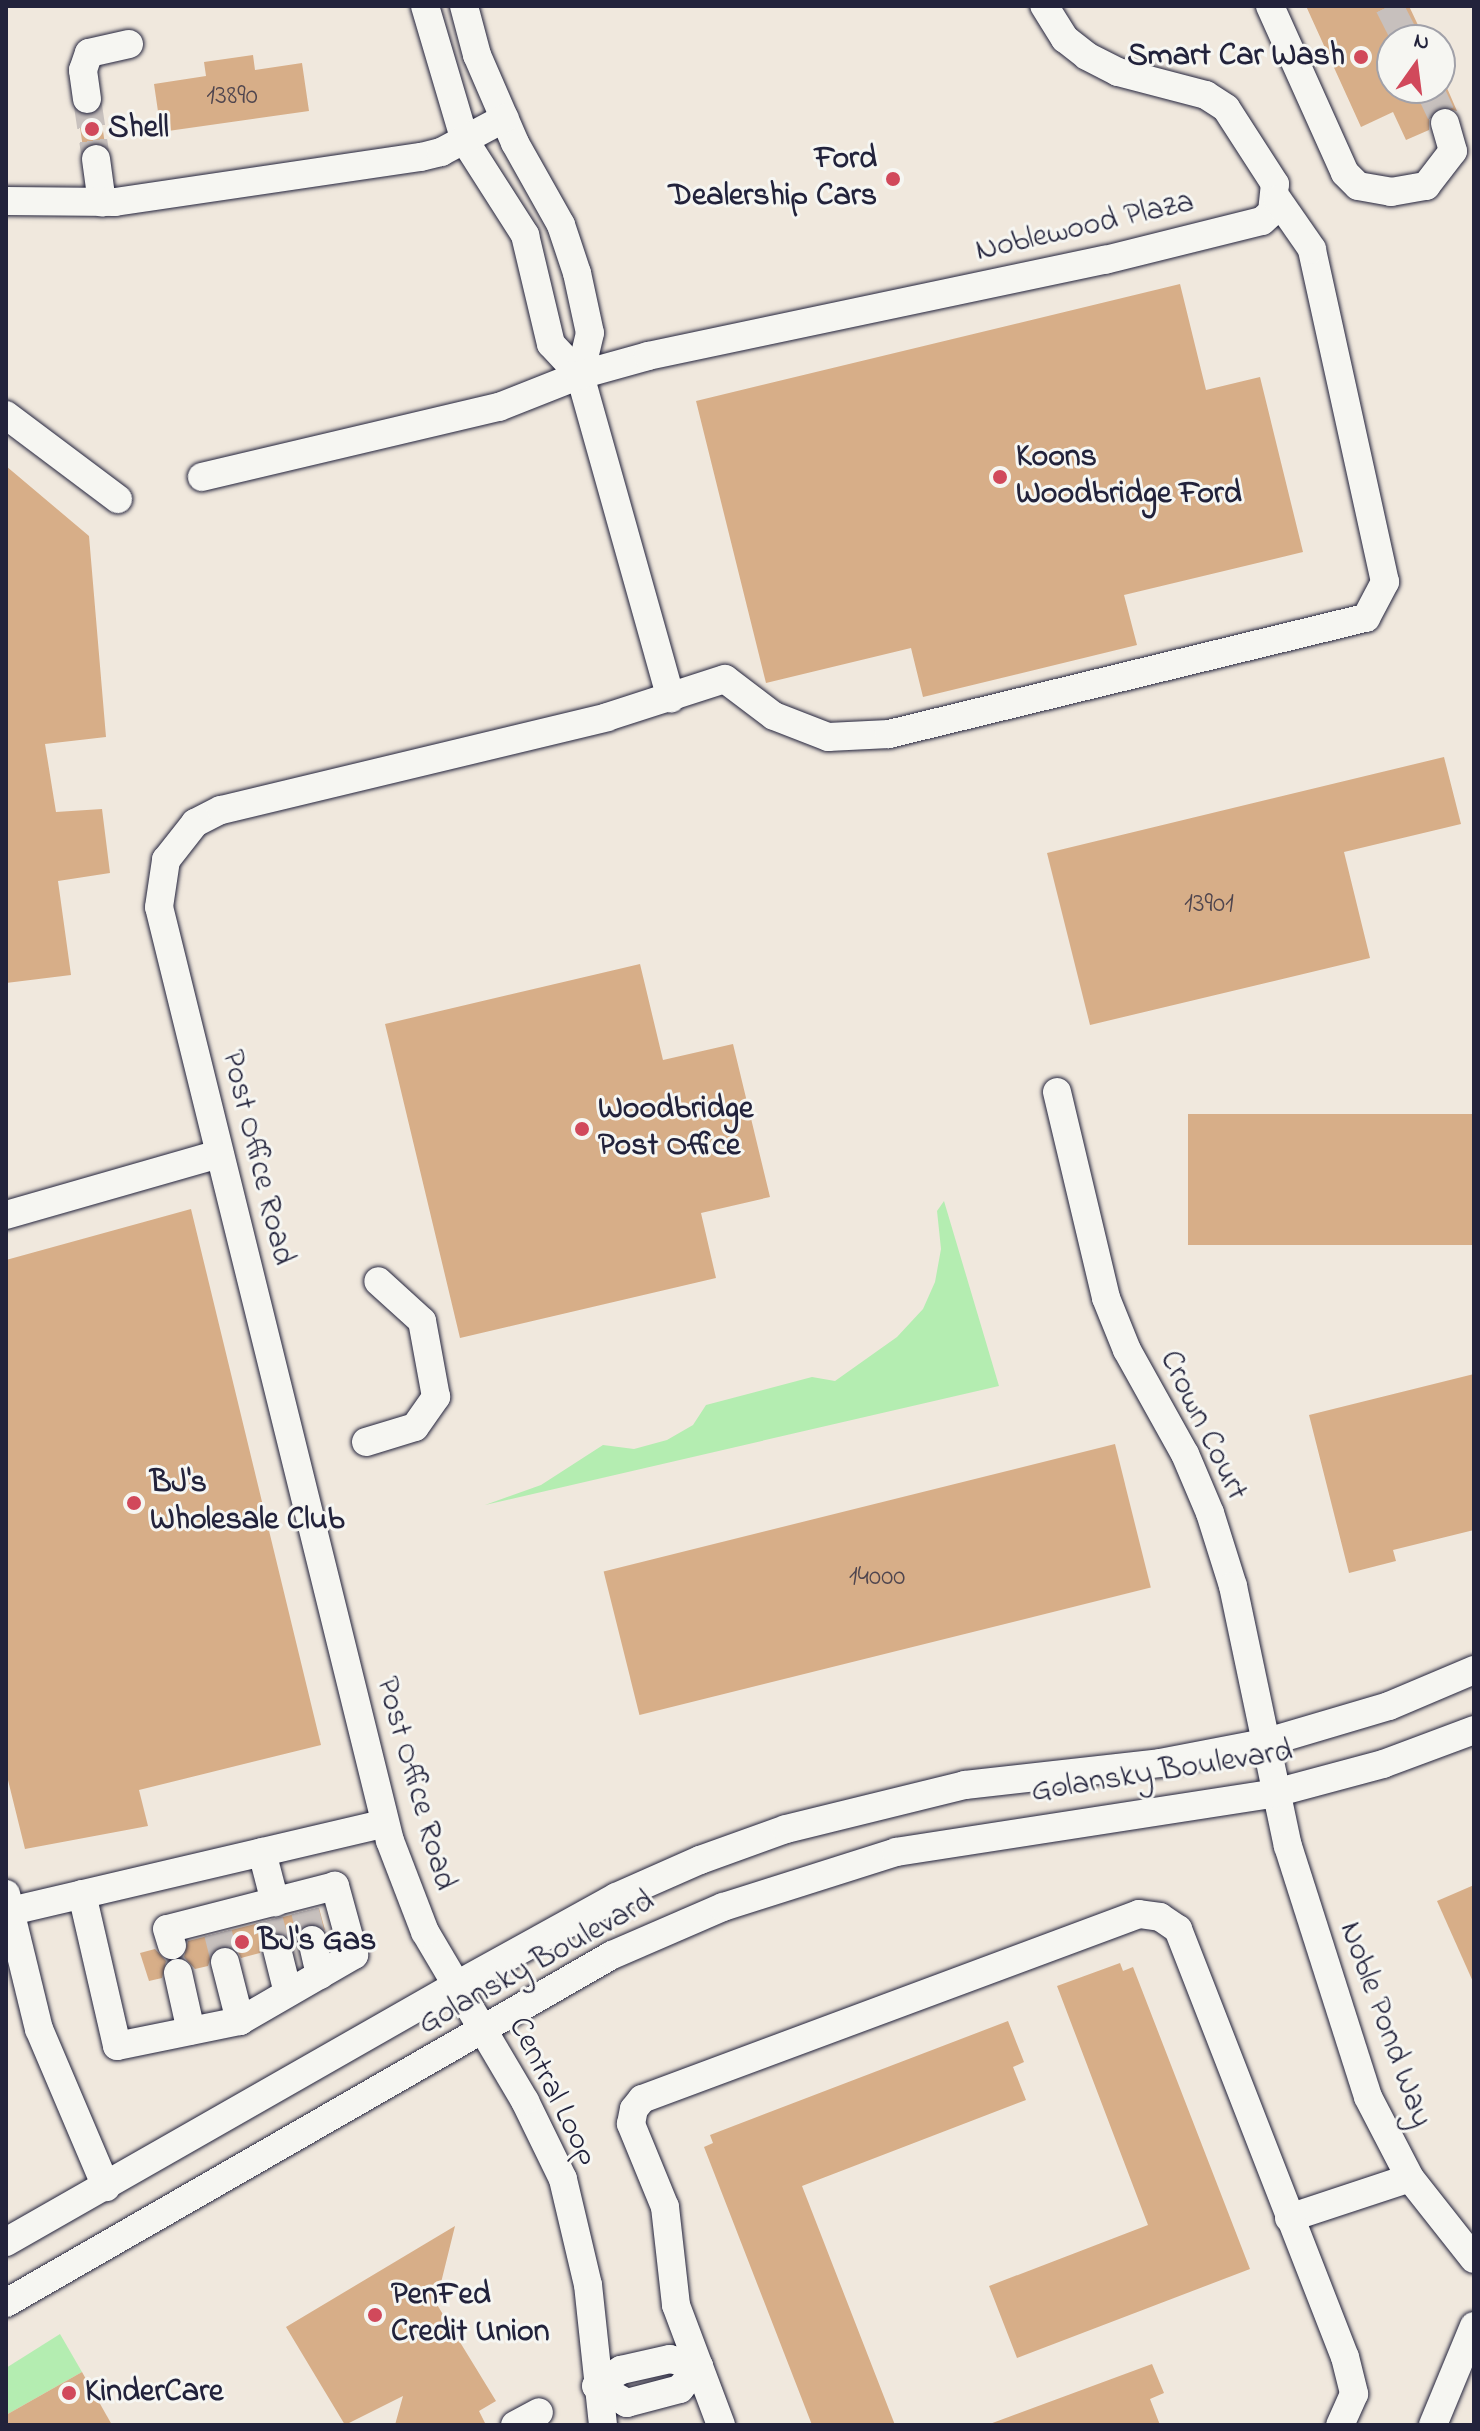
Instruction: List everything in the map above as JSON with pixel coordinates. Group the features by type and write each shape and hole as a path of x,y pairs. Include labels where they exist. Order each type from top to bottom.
{"street":[{"path":"425,6 465,141 525,235 551,344 580,375 671,698"},
{"path":"464,6 477,55 505,118 561,225 577,273 590,333 580,375"},
{"path":"1044,6 1065,39 1087,56 1118,72 1206,95 1226,108 1275,184 1278,200"},
{"path":"1270,6 1345,173 1358,186 1391,192 1426,186 1453,151 1445,123"},
{"path":"87,99 83,70 89,53 129,44"},
{"path":"6,201 102,203 421,157 465,141 505,118"},
{"path":"96,159 102,203"},
{"name":"Noblewood Plaza","path":"202,477 499,407 580,375 1232,229 1262,221 1278,200"},
{"name":"Post Office Road","path":"455,1986 407,1892 385,1823 159,907 166,860 178,840 221,810 671,698 725,679 774,716 828,737 889,734 1366,618 1385,582 1312,249 1278,200"},
{"path":"6,415 118,499"},
{"name":"Crown Court","path":"1057,1092 1106,1298 1127,1350 1185,1454 1210,1513 1233,1586 1275,1793"},
{"path":"6,1215 219,1154"},
{"path":"366,1442 415,1427 436,1397 422,1321 378,1281"},
{"name":"Golansky Boulevard","path":"6,2242 616,1897 786,1829 965,1785 1160,1763 1264,1743 1389,1706 1474,1670"},
{"name":"Golansky Boulevard","path":"6,2303 612,1955 817,1874 985,1835 1174,1812 1275,1793 1383,1764 1474,1730"},
{"name":"Noble Pond Way","path":"1275,1793 1354,2056 1383,2130 1410,2178 1474,2259"},
{"path":"106,2187 48,2054 8,1902 82,1894 385,1823"},
{"path":"262,1852 283,1906"},
{"path":"82,1894 117,2046 240,2021 354,1955 335,1886 283,1906 216,1925 167,1929 172,1945"},
{"path":"721,2425 676,2305 665,2207 631,2124 642,2099 1115,1920 1139,1914 1160,1917 1178,1929 1345,2357 1354,2394 1340,2425"},
{"path":"312,1940 320,1975"},
{"path":"277,1949 288,1993"},
{"path":"225,1962 240,2021"},
{"path":"178,1973 191,2031"},
{"name":"Central Loop","path":"455,1986 525,2101 563,2179 588,2285 596,2386 603,2425"},
{"path":"1289,2218 1410,2178"},
{"path":"1433,2425 1474,2326"},
{"path":"596,2386 627,2403 680,2389 699,2366"}],"green space":[{"path":"944,1201 999,1386 485,1505 541,1485 603,1445 634,1449 667,1440 693,1425 706,1405 812,1377 835,1381 897,1337 923,1309 935,1282 941,1249 937,1211"},
{"path":"60,2334 82,2372 6,2415 6,2368"}],"building":[{"name":"Smart Car Wash","path":"1306,6 1409,6 1417,24 1376,24 1376,104 1454,104 1457,111 1440,107 1429,118 1429,130 1406,140 1393,112 1361,127"},
{"name":"Shell","path":"253,55 255,70 302,63 309,111 161,132 154,84 206,76 204,62"},
{"path":"100,109 105,145 93,142 83,148 78,113 90,116"},
{"name":"Koons Woodbridge Ford","path":"1180,284 1206,390 1260,377 1303,552 1124,595 1137,645 923,697 911,648 766,683 696,401"},
{"path":"6,466 89,536 106,737 45,744 56,812 102,809 110,873 58,881 71,975 6,983"},
{"path":"1444,757 1461,824 1344,852 1370,958 1090,1025 1047,853"},
{"name":"Woodbridge Post Office","path":"640,964 663,1060 733,1044 770,1197 701,1213 716,1278 460,1338 385,1024"},
{"path":"1188,1114 1474,1114 1474,1245 1188,1245"},
{"name":"BJ's Wholesale Club","path":"191,1209 321,1745 139,1790 148,1826 25,1849 6,1772 6,1260"},
{"path":"1474,1374 1474,1530 1393,1550 1396,1561 1349,1573 1309,1415"},
{"path":"1115,1444 1151,1588 639,1715 604,1571"},
{"path":"1474,1885 1474,1984 1437,1901"},
{"path":"319,1908 325,1930 307,1924 296,1934 295,1944 274,1932 265,1937 260,1953 241,1958 237,1950 222,1945 213,1950 208,1966 195,1969 184,1957 188,1941"},
{"path":"155,1949 166,1961 162,1978 149,1981 140,1953"},
{"path":"1120,1963 1123,1971 1133,1967 1250,2269 1017,2358 989,2286 1148,2225 1057,1986"},
{"path":"1008,2021 1024,2062 1013,2067 1026,2100 802,2186 895,2425 812,2425 704,2147 713,2143 710,2135"},
{"name":"PenFed Credit Union","path":"455,2226 436,2303 496,2401 479,2411 486,2425 395,2425 403,2396 345,2425 286,2327"},
{"path":"1152,2364 1164,2393 1150,2399 1160,2425 987,2425"},
{"name":"KinderCare","path":"82,2372 112,2425 6,2425 6,2415"}],"tunnel":[{"path":"1389,6 1398,24"},
{"path":"87,99 96,159"},
{"path":"1436,104 1445,123"},
{"path":"305,1911 312,1940"},
{"path":"269,1920 277,1949"},
{"path":"218,1933 225,1962"}],"place":[{"name":"Smart Car Wash","path":"1361,57"},
{"name":"Shell","path":"92,129"},
{"name":"Ford Dealership Cars","path":"893,179"},
{"name":"Koons Woodbridge Ford","path":"1000,477"},
{"name":"Woodbridge Post Office","path":"582,1129"},
{"name":"BJ's Wholesale Club","path":"134,1503"},
{"name":"BJ's Gas","path":"242,1942"},
{"name":"PenFed Credit Union","path":"375,2315"},
{"name":"KinderCare","path":"69,2393"}]}
